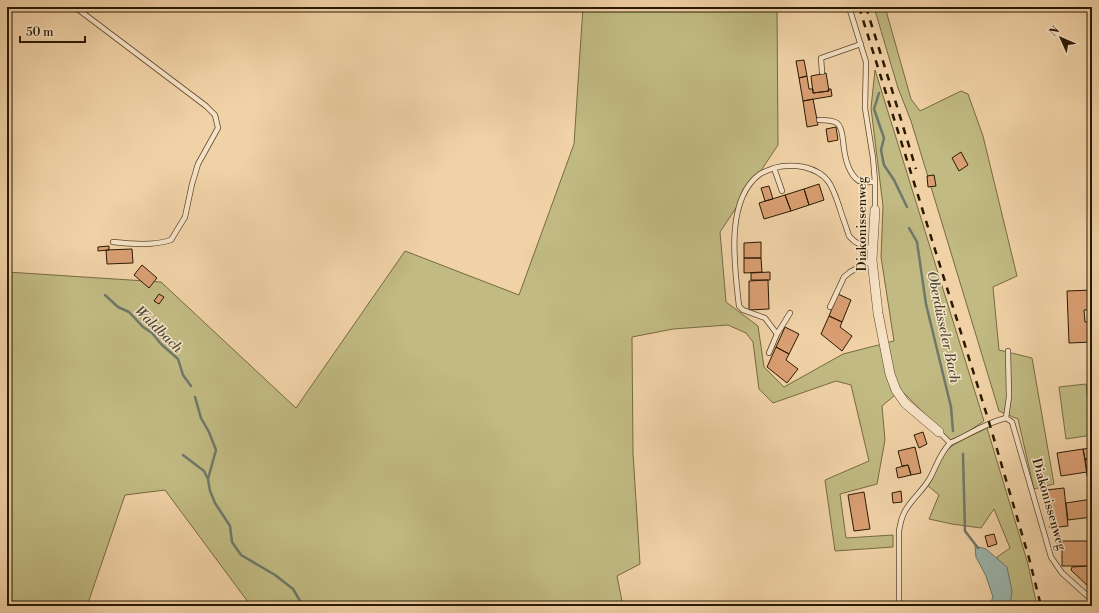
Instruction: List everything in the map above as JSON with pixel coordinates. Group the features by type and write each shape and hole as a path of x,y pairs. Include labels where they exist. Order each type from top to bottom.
{"street":[{"name":"Diakonissenweg","path":"875,210 872,260 878,313 890,374 896,390 905,402 938,432"}],"lane":[{"path":"75,7 206,106 215,115 218,128 198,164 185,217 171,240 162,243 137,244 113,242"},
{"name":"Diakonissenweg","path":"849,7 866,62 865,108 873,158 875,210"},
{"path":"822,72 821,58 861,44"},
{"path":"819,120 834,121 838,124 841,128 844,151 854,175 860,181 875,182"},
{"path":"777,334 765,318 743,310 739,306 734,262 736,217 740,203 754,179 761,173 782,166 798,166 812,169 823,175 832,187 849,236 860,246 872,249"},
{"path":"774,168 782,191"},
{"path":"830,307 844,277 872,260"},
{"path":"770,353 777,334 790,313"},
{"path":"899,606 899,531 904,513 912,500 923,491 940,456 950,443 970,434 989,422 1006,418 1009,397 1008,351"},
{"name":"Diakonissenweg","path":"1006,418 1012,422 1015,428 1051,557 1062,573 1092,600"},
{"name":"Diakonissenweg","path":"938,432 950,443"}],"shaded area":[{"path":"583,7 777,7 778,145 720,232 726,302 758,326 764,367 784,387 843,354 894,341 881,257 883,206 871,108 875,70 984,421 963,435 950,440 901,390 882,406 885,440 877,484 840,494 846,538 893,535 893,547 835,551 825,480 869,461 851,385 836,381 773,403 759,389 753,342 746,333 728,325 673,329 632,337 633,453 640,564 617,576 623,606 251,606 165,490 125,495 87,606 7,606 7,272 161,282 296,408 405,251 519,295 574,144"},
{"path":"874,7 885,7 911,99 920,111 961,91 968,94 983,136 1017,276 993,287 999,350 1032,358 1054,484 1034,489 1018,419 999,411 911,121 898,88"},
{"path":"1086,384 1092,435 1066,439 1059,387"},
{"path":"987,428 1028,564 1037,606 1010,606 997,557 1010,548 994,509 981,528 929,519 939,495 927,485 945,452 958,442"}],"water":[{"path":"975,546 986,549 1007,567 1012,591 1010,606 989,606 993,597 986,576 976,557"}],"building":[{"path":"804,60 807,76 799,78 796,61"},
{"path":"826,73 829,91 813,93 811,76"},
{"path":"807,76 809,89 813,89 813,93 829,91 828,89 831,89 832,96 803,101 799,78"},
{"path":"813,99 818,125 807,127 803,101"},
{"path":"836,127 838,140 828,142 826,129"},
{"path":"961,152 968,165 959,171 952,158"},
{"path":"934,175 936,186 928,187 927,176"},
{"path":"819,184 824,200 809,205 804,189"},
{"path":"769,186 773,199 765,201 761,188"},
{"path":"804,189 809,205 791,211 785,195"},
{"path":"785,195 791,211 764,219 759,203"},
{"path":"761,242 761,258 744,258 744,243"},
{"path":"109,246 109,250 98,251 98,247"},
{"path":"132,249 133,263 107,264 106,250"},
{"path":"744,258 761,258 762,272 744,273"},
{"path":"142,265 157,278 149,288 134,275"},
{"path":"770,272 770,280 751,280 751,273"},
{"path":"768,280 769,309 749,310 749,281"},
{"path":"1092,290 1092,310 1084,310 1085,322 1092,322 1092,342 1069,343 1067,291"},
{"path":"159,294 164,297 159,304 154,301"},
{"path":"838,294 851,300 842,322 829,316"},
{"path":"829,316 842,322 840,327 852,336 842,351 821,334"},
{"path":"785,327 799,334 789,354 776,347"},
{"path":"776,347 789,354 786,360 798,369 787,383 767,367"},
{"path":"923,432 927,444 919,448 914,435"},
{"path":"915,447 921,473 911,475 908,465 902,466 898,451"},
{"path":"1092,448 1092,458 1085,459 1083,449"},
{"path":"1083,449 1087,472 1061,476 1057,453"},
{"path":"1092,458 1092,475 1087,476 1085,459"},
{"path":"908,465 911,475 898,478 896,468"},
{"path":"1064,488 1068,526 1050,528 1046,490"},
{"path":"901,491 902,502 893,503 892,493"},
{"path":"864,492 870,529 854,531 848,495"},
{"path":"1092,499 1092,517 1068,520 1066,503"},
{"path":"994,534 997,544 988,547 985,536"},
{"path":"1062,541 1088,541 1088,566 1062,566"},
{"path":"1088,550 1092,551 1092,590 1071,570 1072,567 1088,566"}],"waterway":[{"name":"Oberdüsseler Bach","path":"879,93 874,109 884,138 881,150 884,165 894,180 907,207"},
{"name":"Oberdüsseler Bach","path":"909,228 917,242 926,304 951,407 953,431"},
{"name":"Waldbach","path":"105,295 118,307 129,312 178,359 183,375 191,386"},
{"name":"Waldbach","path":"195,397 201,418 209,432 216,450 208,479 210,491 215,503 230,526 232,542 241,555 275,575 293,589 303,606"},
{"name":"Oberdüsseler Bach","path":"963,454 965,531 978,548"},
{"name":"Waldbach","path":"183,455 204,471 208,479"}],"railway":[{"path":"859,7 989,422 1029,558 1041,606"},
{"path":"866,7 916,169"}]}
